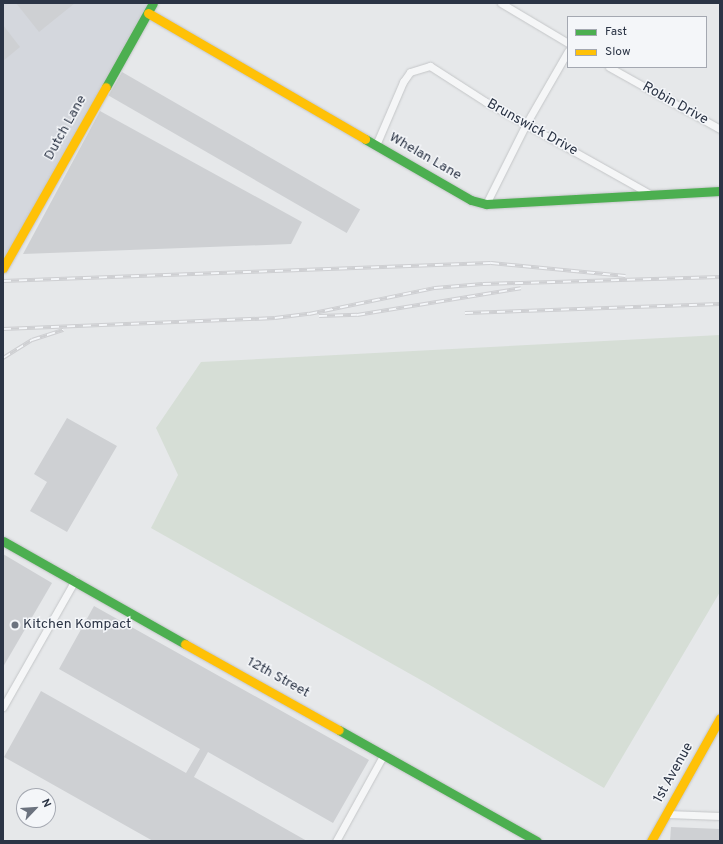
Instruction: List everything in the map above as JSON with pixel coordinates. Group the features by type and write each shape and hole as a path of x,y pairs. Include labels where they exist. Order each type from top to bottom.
{"street":[{"name":"Dutch Lane","path":"3,268 153,3"},
{"path":"501,3 567,42"},
{"name":"Whelan Lane","path":"148,13 471,200 486,204 720,191"},
{"path":"486,204 526,124 567,53"},
{"name":"Brunswick Drive","path":"376,145 403,82 414,71 425,66 434,67 486,102 652,195"},
{"name":"Robin Drive","path":"611,68 720,129"},
{"name":"12th Street","path":"3,541 538,841"},
{"path":"3,707 75,580"},
{"name":"1st Avenue","path":"651,841 719,721"},
{"path":"336,841 384,754"},
{"path":"667,814 720,816"}],"shaded area":[{"path":"3,3 152,3 3,268"},
{"path":"720,335 720,592 604,788 428,684 151,528 178,475 156,428 201,362"}],"building":[{"path":"16,3 75,3 39,32"},
{"path":"3,25 20,47 3,61"},
{"path":"122,72 360,210 347,233 108,95"},
{"path":"100,111 302,222 291,244 23,254"},
{"path":"67,418 117,446 67,532 30,511 47,482 34,474"},
{"name":"Kitchen Kompact","path":"3,554 52,583 3,667"},
{"path":"94,606 369,760 333,823 208,752 194,777 307,841 153,841 4,757 41,691 186,773 200,749 59,669"},
{"path":"671,827 720,829 720,841 670,841"}],"railway":[{"path":"3,281 491,263 625,276"},
{"path":"3,329 275,318 309,314 435,288 483,284 720,277"},
{"path":"319,316 357,315 521,288"},
{"path":"465,313 720,304"},
{"path":"3,358 32,340 63,330"}],"traffic: fast":[{"path":"106,87 153,3"},
{"path":"365,139 471,200 486,204 720,191"},
{"path":"3,541 185,644"},
{"path":"339,730 537,841"}],"traffic: slow":[{"path":"148,13 365,139"},
{"path":"3,268 106,87"},
{"path":"185,644 339,730"},
{"path":"651,841 720,718"}],"place":[{"name":"Kitchen Kompact","path":"15,625"}]}
